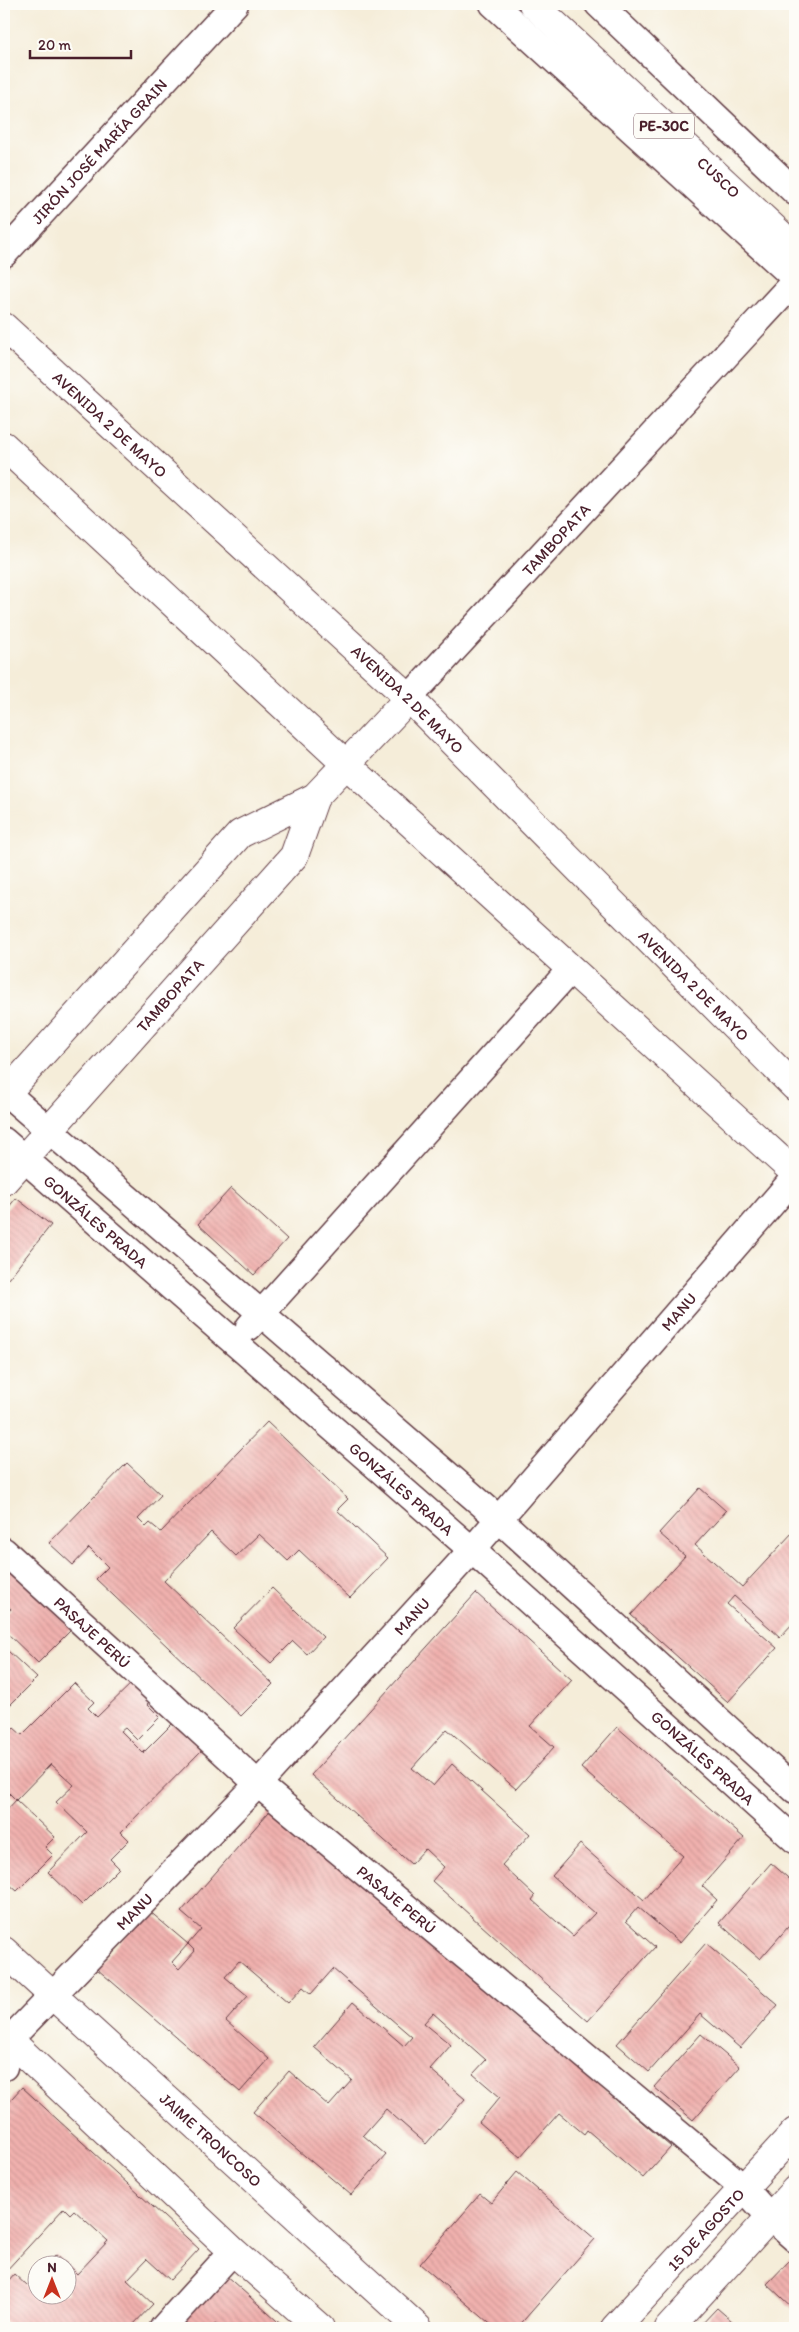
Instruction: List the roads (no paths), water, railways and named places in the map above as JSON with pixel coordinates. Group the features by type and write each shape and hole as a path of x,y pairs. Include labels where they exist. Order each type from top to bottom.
{"main road":[{"name":"CUSCO","path":"532,4 795,248"},
{"name":"CUSCO","path":"559,4 795,223"},
{"name":"AVENIDA 2 DE MAYO","path":"4,327 409,698 795,1086"},
{"path":"4,446 347,765 795,1175"},
{"name":"TAMBOPATA","path":"5,1094 240,834 315,797 409,698"},
{"name":"TAMBOPATA","path":"4,1181 294,856 315,797"},
{"name":"JAIME TRONCOSO","path":"4,1951 418,2328"},
{"path":"6,2039 234,2251 320,2328"},
{"name":"15 DE AGOSTO","path":"615,2328 795,2132"},
{"path":"669,2328 795,2190"}],"street":[{"name":"JIRÓN JOSÉ MARÍA GRAIN","path":"4,254 236,4"},
{"path":"493,4 795,279"},
{"path":"598,4 795,192"},
{"name":"TAMBOPATA","path":"409,698 795,279"},
{"path":"234,1342 571,968"},
{"path":"5,1094 499,1519 795,1790"},
{"name":"GONZÁLES PRADA","path":"4,1141 472,1550 795,1840"},
{"name":"MANU","path":"6,2039 52,1996 258,1784 472,1550 795,1175"},
{"name":"PASAJE PERÚ","path":"4,1551 258,1784 744,2188 770,2217 795,2240"},
{"path":"4,2067 6,2039"},
{"path":"163,2328 234,2251"}]}
